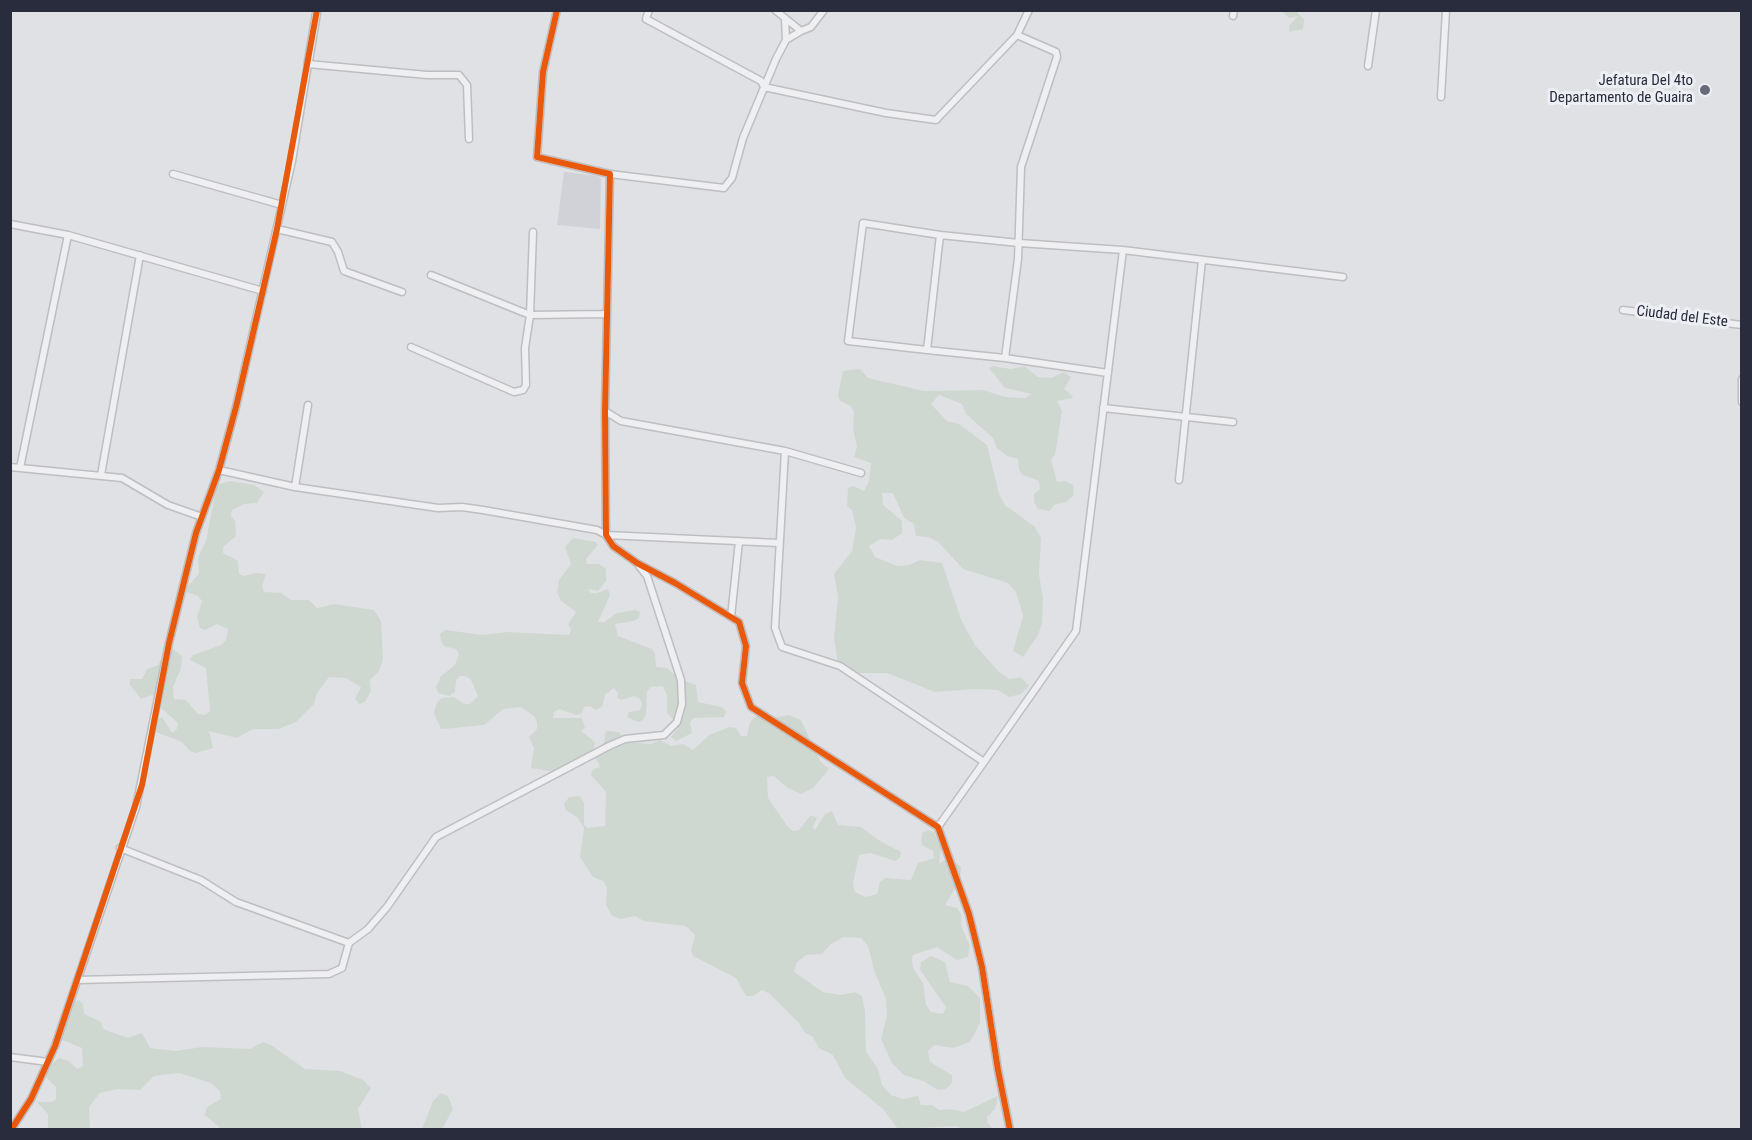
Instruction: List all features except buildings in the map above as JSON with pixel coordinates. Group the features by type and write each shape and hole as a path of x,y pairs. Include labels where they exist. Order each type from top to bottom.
{"street":[{"path":"11,1130 31,1100 48,1062 142,785 169,644 202,517 219,470 236,407 277,229 317,11 313,10"},
{"path":"557,10 543,72 537,157 610,174 724,188 732,178 743,138 786,40 785,19"},
{"path":"649,10 646,19 761,81 764,87"},
{"path":"775,10 801,31"},
{"path":"786,40 811,27 824,10"},
{"path":"764,87 886,113 936,120 1017,35 1029,10"},
{"path":"1368,66 1376,10"},
{"path":"1441,97 1446,10"},
{"path":"1005,358 1019,243 1021,167 1057,57 1056,52 1017,35"},
{"path":"308,64 427,75 459,75 467,85 469,139"},
{"path":"173,174 282,205"},
{"path":"606,536 606,314 610,174"},
{"path":"1108,373 1005,358 848,341 863,223 1019,243 1123,250 1343,277"},
{"path":"10,224 68,235 263,291"},
{"path":"277,229 332,242 344,271 402,292"},
{"path":"411,347 519,392 526,386 525,348 530,315 533,232"},
{"path":"927,350 940,234"},
{"path":"20,468 68,235"},
{"path":"938,827 1076,631 1123,250"},
{"path":"101,475 140,255"},
{"path":"1179,480 1202,260"},
{"path":"431,275 530,315 606,314"},
{"name":"Ciudad del Este","path":"1623,310 1742,325"},
{"path":"1742,379 1739,402 1742,402"},
{"path":"295,487 308,405"},
{"path":"1103,408 1233,422"},
{"path":"605,411 621,421 785,452 861,473"},
{"path":"785,452 775,628 782,647 840,666 984,762"},
{"path":"10,467 122,478 168,505 202,517"},
{"path":"219,470 295,487 438,508 462,507 597,530 606,536 613,546 637,563 739,622 745,638 746,656 742,683 751,707 938,827 969,914 982,967 1010,1130"},
{"path":"606,536 779,543"},
{"path":"731,617 739,542"},
{"path":"77,980 329,974 342,968 349,943 368,929 387,907 436,837 609,746 625,739 664,735 677,722 682,704 681,680 647,576 637,563"},
{"path":"120,848 201,880 236,902 349,943"},
{"path":"10,1057 48,1062"}],"shaded area":[{"path":"1282,11 1297,12 1304,20 1303,29 1289,32 1289,26 1298,16 1289,18"},
{"path":"564,172 598,176 601,179 600,229 557,225"},
{"path":"992,366 1011,369 1024,366 1038,377 1051,378 1064,372 1071,377 1064,389 1073,396 1072,398 1057,401 1062,411 1055,455 1051,459 1057,482 1065,481 1073,485 1074,495 1066,502 1054,505 1050,511 1038,509 1034,502 1034,494 1040,489 1039,481 1023,475 1019,470 1018,459 1007,456 997,448 993,438 966,414 962,404 939,395 931,404 947,421 959,424 987,445 999,494 1005,505 1035,527 1041,538 1039,574 1043,599 1042,623 1038,635 1023,657 1013,651 1023,616 1016,592 1008,583 963,569 938,542 928,537 916,536 914,524 904,518 893,493 882,493 883,505 902,521 902,533 892,540 880,539 869,546 875,557 897,566 909,565 920,560 942,563 962,622 975,645 999,672 1009,679 1021,677 1029,686 1021,694 1009,697 998,690 935,692 887,673 847,673 838,664 834,638 838,597 834,574 852,551 856,528 852,510 847,506 848,488 853,486 864,491 869,481 871,463 854,457 857,447 853,429 854,412 851,406 840,401 838,395 843,371 860,369 868,378 924,391 983,390 1005,397 1025,398 1032,394 1005,388 989,368"},
{"path":"230,481 254,485 264,492 257,503 244,504 232,510 231,516 235,521 236,536 223,547 223,553 238,561 239,574 244,576 255,573 266,574 262,586 264,592 281,593 291,600 309,600 317,608 334,604 374,610 381,621 383,659 379,671 370,680 371,691 365,702 359,704 355,699 361,687 346,678 329,677 317,693 314,704 296,722 278,729 253,729 237,738 209,731 213,748 196,753 190,751 182,742 153,731 157,720 162,717 172,733 177,729 178,723 161,708 158,697 152,695 141,699 130,685 130,679 142,679 147,669 158,665 167,650 173,649 182,656 181,668 173,687 174,699 186,700 198,714 205,715 210,711 206,668 190,660 193,655 221,645 226,640 228,629 217,624 205,630 200,628 197,617 202,601 198,596 187,592 187,587 199,574 198,557 206,541 216,489 219,484"},
{"path":"573,538 596,542 598,545 586,559 587,564 599,564 606,569 606,581 598,591 588,589 591,593 597,593 608,589 610,595 598,622 604,622 617,613 635,610 640,612 639,618 634,621 615,624 618,636 652,649 655,654 656,667 667,668 681,680 696,685 698,702 722,707 726,711 724,717 694,718 690,722 692,733 676,741 671,737 678,728 676,722 667,713 667,696 663,686 651,687 647,691 646,714 643,720 638,722 627,717 629,712 640,710 642,704 640,699 634,696 622,700 617,698 618,693 614,688 605,695 602,707 595,710 590,706 584,707 582,713 576,715 559,709 554,712 553,718 582,718 585,728 581,731 595,742 593,753 554,772 531,768 534,748 529,737 537,729 537,723 535,717 521,707 503,709 484,725 441,729 434,713 437,702 442,698 454,697 464,704 470,704 478,696 471,680 466,676 460,676 456,680 455,692 449,696 438,693 436,687 441,676 455,665 459,654 456,649 444,646 440,634 445,630 483,635 507,632 569,635 571,630 568,624 576,612 561,601 557,592 559,580 571,564 565,547"},
{"path":"789,715 801,720 820,761 829,769 813,788 801,794 788,788 774,776 767,777 768,798 788,827 793,831 799,830 810,816 814,816 817,818 813,827 815,830 825,814 832,811 838,825 861,827 880,841 901,852 900,858 895,861 871,853 859,855 853,883 855,892 866,897 877,894 880,882 885,878 911,880 918,863 934,858 933,851 922,845 921,841 922,833 928,830 934,832 941,848 939,864 949,857 961,867 960,880 945,905 957,908 961,914 961,926 970,946 968,957 957,960 937,947 913,955 912,960 913,968 923,983 926,1005 931,1012 943,1014 946,1007 920,970 921,962 931,956 945,962 950,982 968,986 980,998 980,1023 970,1042 953,1048 934,1045 928,1051 930,1062 952,1075 952,1083 946,1089 938,1090 923,1081 904,1075 892,1063 881,1039 887,1016 886,999 875,973 868,946 861,938 843,937 831,944 822,954 806,955 797,962 794,972 823,992 841,995 855,992 862,996 865,1011 866,1052 878,1069 882,1085 891,1095 903,1099 918,1096 921,1105 932,1105 939,1110 950,1109 964,1112 998,1096 995,1109 987,1117 987,1122 993,1129 963,1129 956,1126 898,1129 883,1109 845,1078 833,1055 819,1048 813,1037 804,1032 799,1023 770,994 762,990 753,996 746,996 736,978 693,956 691,951 695,935 686,926 644,921 635,916 621,919 612,916 606,905 607,888 603,881 593,877 580,857 584,828 578,818 566,810 564,804 569,797 580,796 584,803 584,825 588,828 605,826 606,792 591,775 593,769 600,767 594,755 604,742 606,731 619,732 626,742 651,744 660,740 671,746 683,744 693,750 709,735 730,727 736,728 741,736 747,736 750,722 756,716 771,718"},
{"path":"78,1000 83,1004 84,1014 101,1022 103,1029 128,1038 142,1033 150,1048 176,1051 202,1047 250,1049 263,1042 271,1045 305,1069 340,1071 363,1080 371,1088 358,1109 362,1130 221,1129 205,1115 207,1107 221,1099 220,1091 211,1083 179,1073 154,1076 140,1090 117,1089 100,1093 89,1107 90,1129 48,1129 48,1114 37,1102 52,1102 56,1099 56,1087 46,1077 47,1068 59,1058 69,1061 77,1069 83,1066 82,1048 60,1039 73,1003"},
{"path":"441,1093 448,1096 453,1109 442,1129 422,1129 433,1101"}],"cycle path":[{"path":"11,1130 31,1099 55,1046 142,785 169,643 196,533 219,470 236,407 277,229 317,10"},
{"path":"557,10 543,72 537,157 610,174 605,411 606,535 613,546 637,563 739,622 746,646 742,683 751,707 938,827 969,914 982,967 1010,1130"}],"place":[{"name":"Jefatura Del 4to Departamento de Guaira","path":"1705,90"}]}
